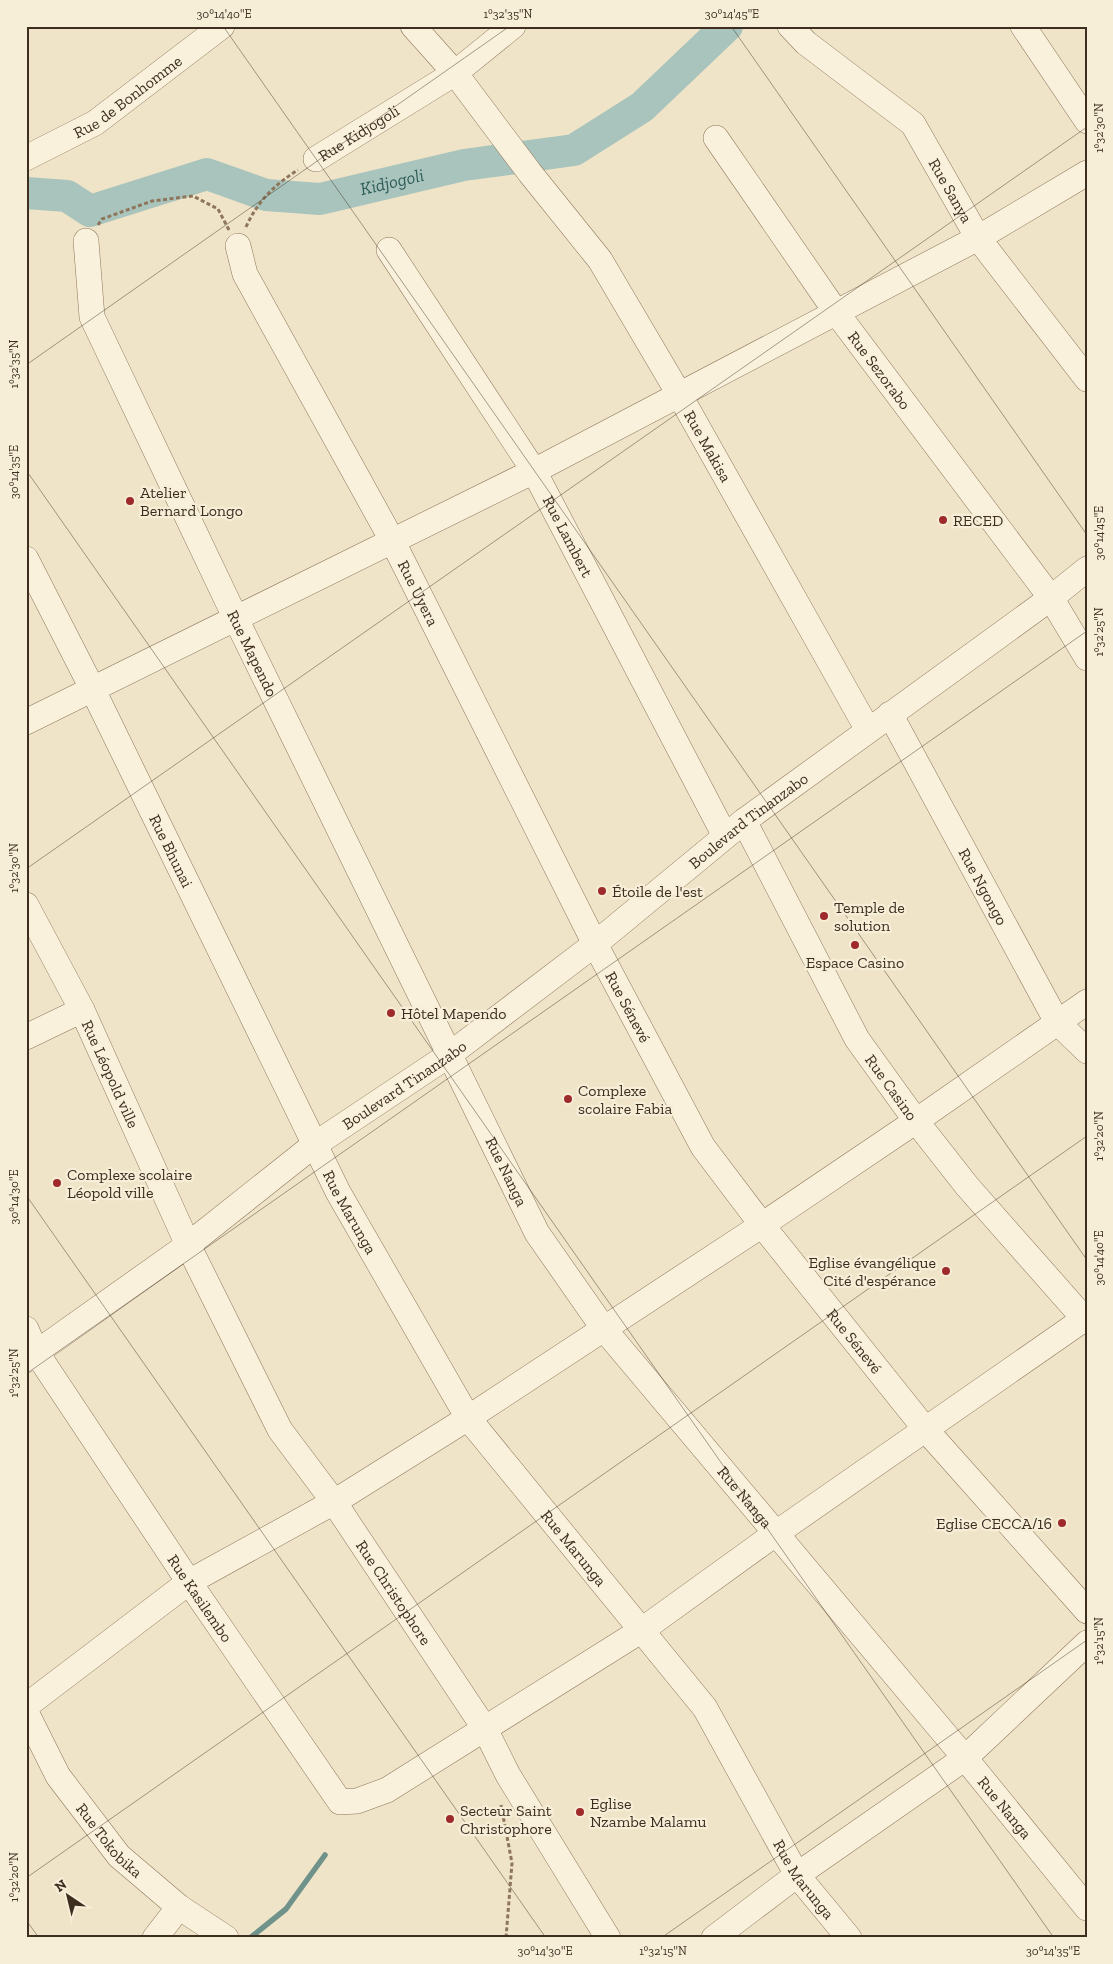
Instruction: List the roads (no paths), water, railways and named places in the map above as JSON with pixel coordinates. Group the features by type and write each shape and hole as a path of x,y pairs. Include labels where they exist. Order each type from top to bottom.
{"street":[{"name":"Rue de Bonhomme","path":"26,158 95,123 222,26"},
{"name":"Rue Makisa","path":"413,26 455,73 512,150 600,260 679,394 868,730"},
{"name":"Rue Kidjogoli","path":"316,159 455,73 514,26"},
{"name":"Rue Sanya","path":"790,26 806,43 913,124 978,238 1087,379"},
{"path":"1025,27 1087,121"},
{"name":"Rue Sezorabo","path":"716,138 836,312 1051,598 1087,658"},
{"path":"26,722 534,471 978,238 1087,173"},
{"name":"Rue Mapendo","path":"86,241 92,317 236,619 449,1055"},
{"name":"Rue Uyera","path":"238,246 245,274 393,542 595,944"},
{"name":"Rue Lambert","path":"389,250 534,471 735,828"},
{"name":"Rue Bhunai","path":"26,559 92,688 314,1145"},
{"name":"Boulevard Tinanzabo","path":"31,1356 188,1245 314,1145 449,1055 595,944 735,828 1051,598 1087,569"},
{"name":"Rue Ngongo","path":"890,714 1057,1022 1087,1051"},
{"name":"Rue Casino","path":"735,828 857,1039 916,1121 967,1186 1086,1320"},
{"name":"Rue Léopold ville","path":"26,905 82,1010 188,1245"},
{"name":"Rue Sénevé","path":"595,944 703,1147 762,1225 926,1430 1087,1611"},
{"path":"26,1706 189,1582 334,1502 468,1418 762,1225 1087,1002"},
{"path":"26,1036 82,1010"},
{"name":"Rue Nanga","path":"449,1055 537,1233 604,1329 965,1758 1087,1908"},
{"name":"Rue Marunga","path":"314,1145 338,1192 468,1418 705,1708 797,1875 849,1938"},
{"name":"Rue Christophore","path":"188,1245 280,1430 334,1502 486,1729 508,1775 608,1938"},
{"path":"486,1729 642,1630 775,1534 1086,1320"},
{"name":"Rue Kasilembo","path":"26,1329 31,1356 340,1802 357,1801 386,1790 486,1729"},
{"path":"714,1938 797,1875 965,1758 1087,1643"},
{"name":"Rue Tokobika","path":"26,1712 58,1776 118,1856 179,1907 226,1938"},
{"path":"155,1938 179,1907"}],"waterway":[{"name":"Kidjogoli","path":"26,193 67,196 90,211 207,174 266,195 320,199 464,165 574,150 642,107 727,26"},
{"path":"250,1938 286,1909 325,1855"}],"place":[{"name":"Atelier Bernard Longo","path":"130,501"},
{"name":"RECED","path":"943,520"},
{"name":"Étoile de l'est","path":"602,891"},
{"name":"Temple de solution","path":"824,916"},
{"name":"Espace Casino","path":"855,945"},
{"name":"Hôtel Mapendo","path":"391,1013"},
{"name":"Complexe scolaire Fabia","path":"568,1099"},
{"name":"Complexe scolaire Léopold ville","path":"57,1183"},
{"name":"Eglise évangélique Cité d'espérance","path":"946,1271"},
{"name":"Eglise CECCA/16","path":"1062,1523"},
{"name":"Eglise Nzambe Malamu","path":"580,1812"},
{"name":"Secteur Saint Christophore","path":"450,1819"}]}
